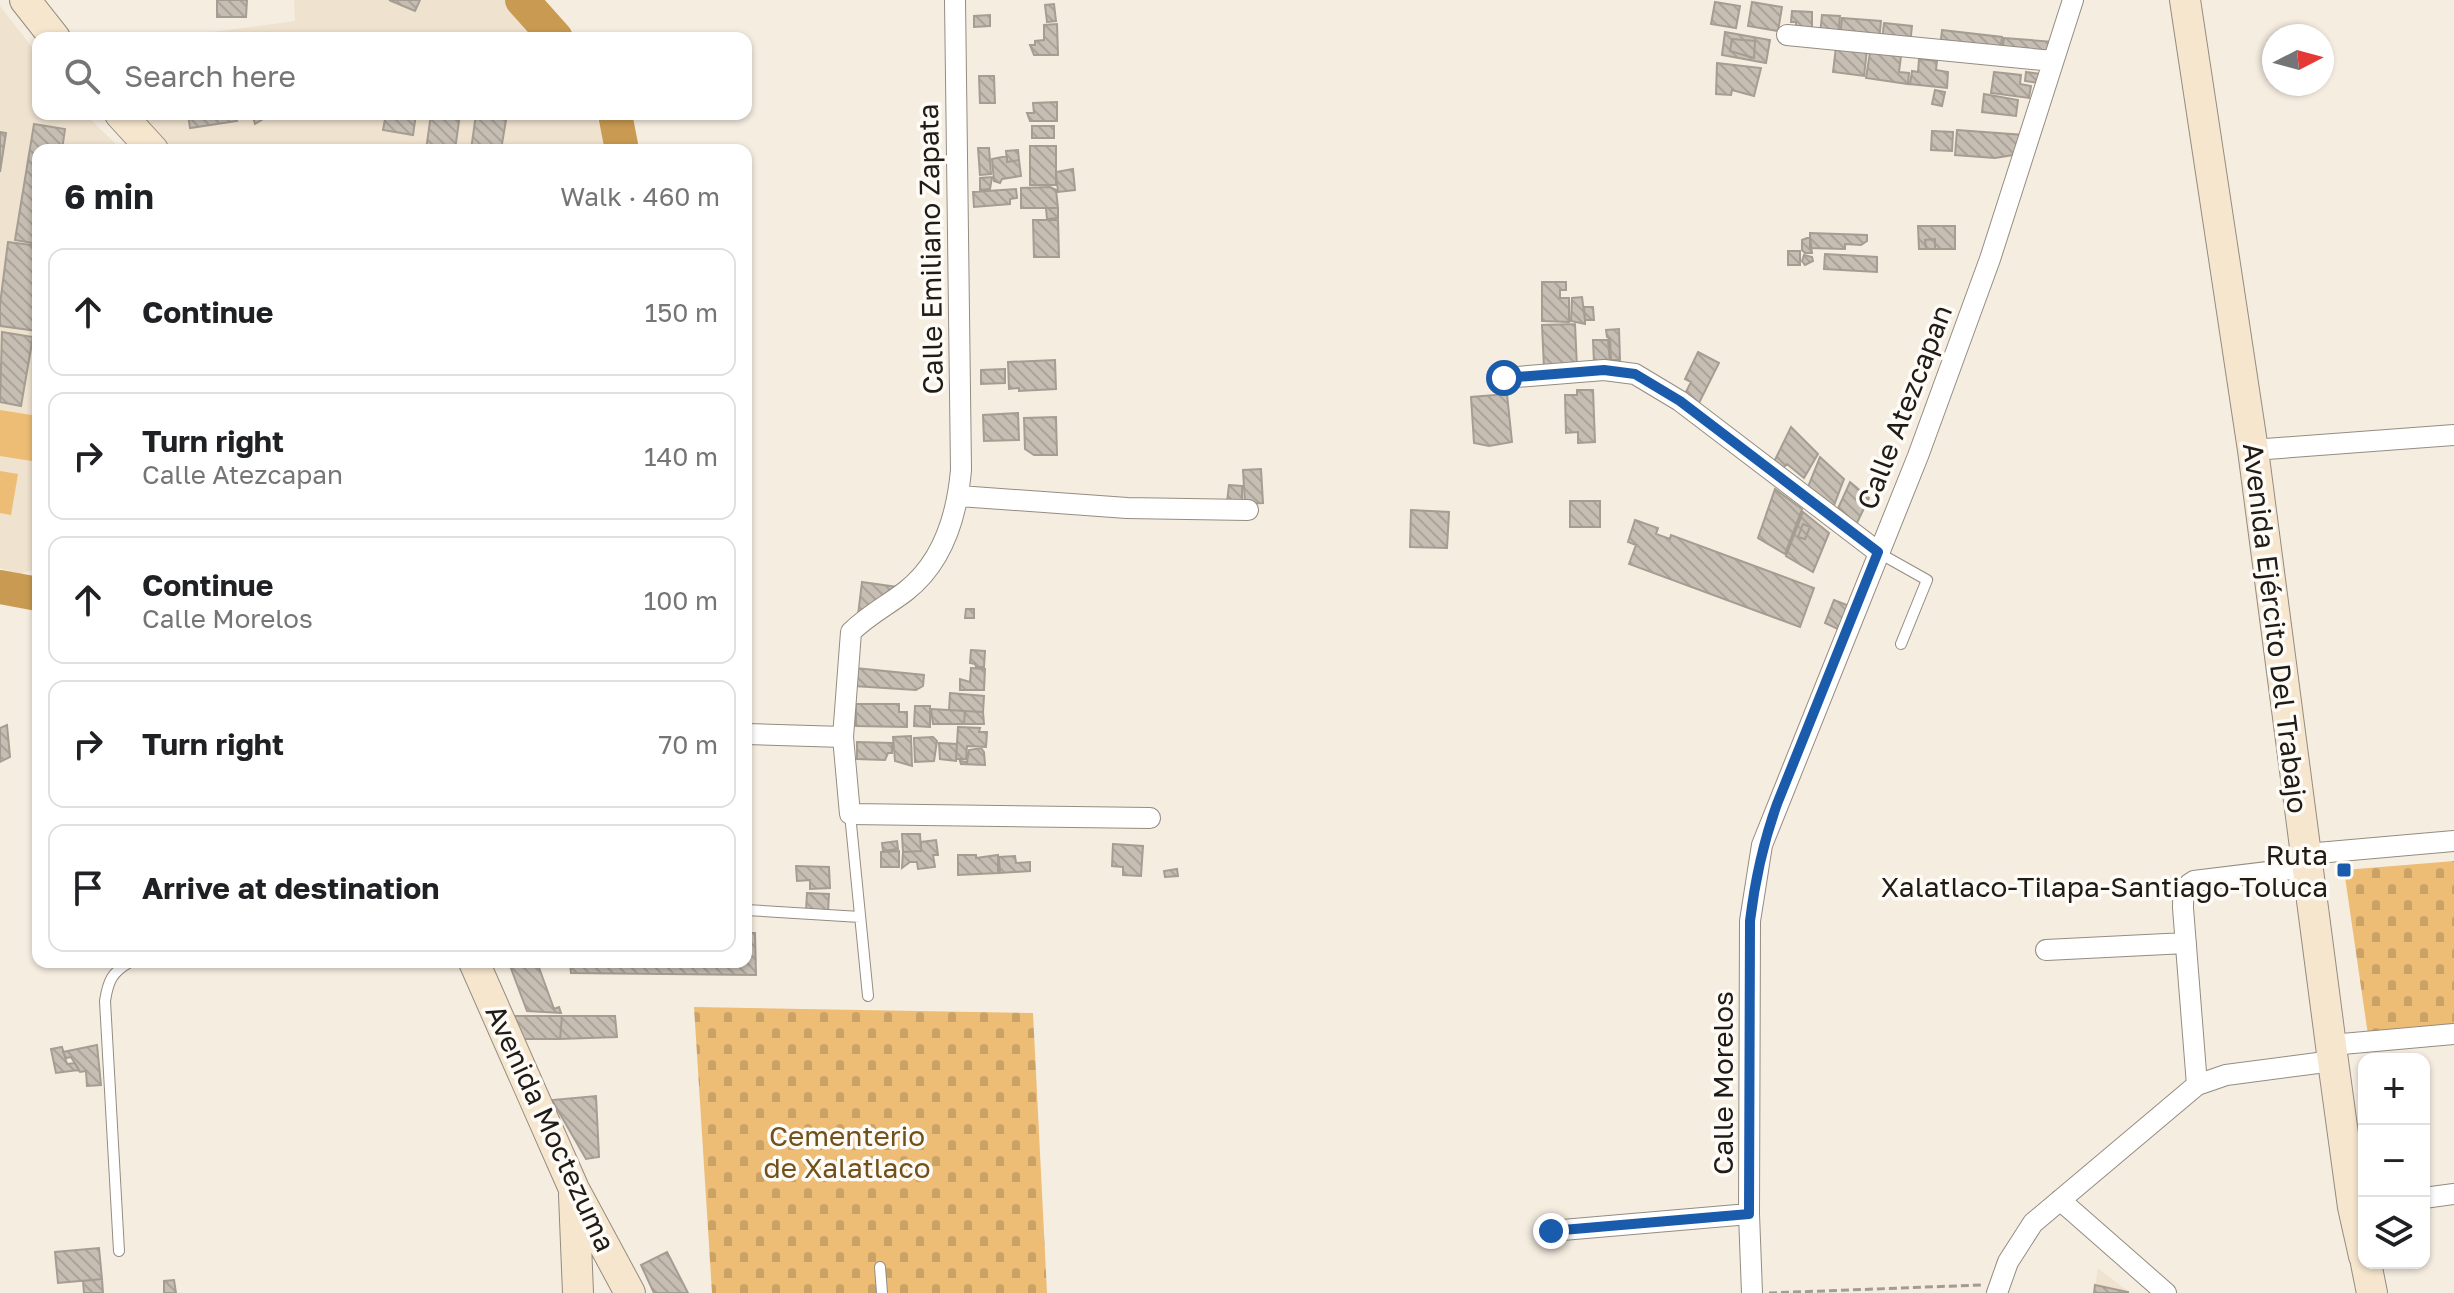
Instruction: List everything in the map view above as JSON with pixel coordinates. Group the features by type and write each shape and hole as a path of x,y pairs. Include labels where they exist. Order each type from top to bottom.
{"main road":[{"path":"25,0 50,32"},
{"name":"Avenida Ejército Del Trabajo","path":"2185,0 2253,450 2332,1053 2358,1207"},
{"path":"126,120 148,144"},
{"name":"Avenida Moctezuma","path":"477,968 574,1189 630,1293"},
{"path":"574,1189 578,1293"},
{"path":"2367,1269 2372,1293"}],"street":[{"name":"Calle Emiliano Zapata","path":"850,814 843,737 851,632 864,619 909,589 931,567 946,538 959,496 955,0"},
{"name":"Calle Atezcapan","path":"1750,921 1762,845 1918,456 1990,259 2073,0"},
{"path":"1787,35 2053,61"},
{"path":"1504,378 1604,370 1635,374 1680,401 1878,552"},
{"path":"2253,450 2454,435"},
{"path":"959,496 1127,508 1248,510"},
{"path":"752,734 843,737"},
{"path":"850,814 1150,818"},
{"path":"2197,1085 2183,894 2187,885 2194,881 2307,861 2454,841"},
{"name":"Calle Morelos","path":"1750,921 1749,1214 1752,1293"},
{"path":"2046,950 2186,943"},
{"path":"1998,1289 2033,1223 2197,1085 2226,1075 2332,1053 2454,1034"},
{"path":"2430,1197 2454,1194"},
{"path":"2060,1200 2166,1293"},
{"path":"1551,1231 1749,1214"}],"lane":[{"path":"1878,552 1927,580 1901,644"},
{"path":"850,814 868,996"},
{"path":"752,910 860,917"},
{"path":"119,968 107,983 105,1001 119,1251"},
{"path":"880,1267 882,1293"}],"path":[{"path":"1769,1293 1998,1289"}],"shaded area":[{"path":"294,0 505,0 534,32 212,32 295,21"},
{"path":"0,6 32,47 32,120 91,120 116,144 32,144 32,570 21,574 0,568"},
{"path":"141,120 597,120 607,144 164,144"},
{"path":"2098,1268 2130,1293 2094,1293"}],"green space":[{"path":"0,410 32,415 32,461 0,456"},
{"path":"0,471 18,474 11,515 0,513"},
{"path":"2454,861 2454,1034 2369,1042 2344,870"},
{"name":"Cementerio de Xalatlaco","path":"694,1007 1033,1013 1047,1293 712,1293"}],"building":[{"path":"217,0 247,0 246,17 217,17"},
{"path":"389,0 420,0 415,11"},
{"path":"1715,2 1740,6 1736,28 1711,24"},
{"path":"1752,2 1782,7 1778,31 1748,26"},
{"path":"1054,4 1056,21 1047,22 1045,5"},
{"path":"1792,11 1812,12 1812,34 1796,33 1796,22 1791,22"},
{"path":"990,15 990,26 974,27 974,16"},
{"path":"1822,15 1840,16 1838,37 1820,35"},
{"path":"1842,18 1881,21 1879,41 1840,37"},
{"path":"1884,23 1912,26 1910,44 1882,41"},
{"path":"1057,24 1058,55 1034,55 1030,45 1044,40 1044,25"},
{"path":"1942,30 2002,37 2000,53 1940,48"},
{"path":"1725,32 1770,40 1766,63 1722,55"},
{"path":"2004,38 2055,42 2045,57 2002,52"},
{"path":"1732,39 1755,41 1754,58 1730,51"},
{"path":"1836,47 1867,50 1864,76 1833,72"},
{"path":"1870,52 1901,56 1899,72 1909,73 1908,84 1866,78"},
{"path":"1919,59 1937,61 1936,70 1948,72 1947,88 1910,84 1912,71 1918,72"},
{"path":"1717,63 1761,68 1754,96 1732,90 1731,95 1716,94"},
{"path":"1994,72 2021,75 2020,84 2031,86 2029,98 1991,93"},
{"path":"2026,72 2041,74 2039,83 2025,81"},
{"path":"979,76 994,76 995,103 980,103"},
{"path":"1935,90 1945,92 1942,106 1932,104"},
{"path":"1984,94 2018,100 2016,116 1982,112"},
{"path":"1057,102 1057,121 1030,121 1027,113 1034,113 1033,103"},
{"path":"189,120 237,120 237,121 190,128"},
{"path":"385,120 415,120 413,135 383,130"},
{"path":"430,120 459,120 456,144 427,144"},
{"path":"475,120 506,120 502,144 472,144"},
{"path":"34,124 65,129 63,144 32,144 32,243 15,240"},
{"path":"1032,126 1054,126 1054,138 1032,138"},
{"path":"1957,130 2024,135 2019,154 1995,158 1955,155"},
{"path":"1932,131 1953,132 1952,151 1931,150"},
{"path":"0,132 6,133 0,172"},
{"path":"1030,146 1056,146 1056,185 1030,185"},
{"path":"978,148 989,148 991,174 980,175"},
{"path":"1018,150 1019,160 1007,162 1006,151"},
{"path":"1007,156 1007,162 1019,160 1021,176 1002,179 1000,183 994,181 992,159"},
{"path":"1073,169 1075,190 1058,192 1056,172"},
{"path":"992,177 990,189 980,190 980,178"},
{"path":"1050,187 1056,190 1058,208 1021,208 1021,188"},
{"path":"1016,189 1017,198 1010,199 1010,204 974,207 973,192"},
{"path":"1046,208 1058,208 1058,218 1047,219"},
{"path":"1033,220 1058,220 1059,257 1034,257"},
{"path":"1918,226 1955,226 1955,249 1919,249"},
{"path":"1810,233 1867,235 1867,241 1861,245 1845,244 1845,249 1810,248"},
{"path":"1810,237 1812,253 1805,253 1802,240"},
{"path":"1935,239 1935,249 1926,249 1925,240"},
{"path":"8,242 32,245 32,330 0,326"},
{"path":"1788,251 1800,251 1800,265 1788,265"},
{"path":"1825,254 1877,257 1877,272 1824,269"},
{"path":"1804,255 1812,257 1813,261 1805,265 1802,261"},
{"path":"1542,282 1566,282 1566,290 1560,290 1560,298 1569,298 1569,322 1542,321"},
{"path":"1582,297 1585,324 1571,321 1572,298"},
{"path":"1584,307 1593,307 1594,320 1585,320"},
{"path":"1575,324 1577,367 1544,368 1542,325"},
{"path":"1619,329 1620,360 1611,360 1610,339 1606,330"},
{"path":"2,332 32,337 21,406 0,402"},
{"path":"1593,340 1608,340 1610,363 1594,363"},
{"path":"1698,352 1719,363 1698,405 1683,398 1691,382 1685,379"},
{"path":"1055,360 1056,389 1009,389 1008,362"},
{"path":"1005,369 1005,383 981,384 981,370"},
{"path":"1577,390 1593,390 1595,442 1578,443 1578,432 1566,433 1565,395 1577,395"},
{"path":"1507,394 1512,442 1489,446 1474,443 1471,397"},
{"path":"1018,413 1019,440 984,441 983,415"},
{"path":"1056,417 1057,455 1034,455 1025,449 1024,418"},
{"path":"1791,427 1818,454 1804,478 1787,464 1782,469 1774,462"},
{"path":"1820,457 1844,479 1833,508 1808,487"},
{"path":"1261,469 1263,503 1245,504 1243,470"},
{"path":"1850,482 1869,498 1854,529 1835,515"},
{"path":"1229,485 1242,486 1242,502 1227,502"},
{"path":"1775,489 1802,509 1785,554 1758,538"},
{"path":"1570,501 1600,501 1600,527 1570,527"},
{"path":"1411,510 1449,512 1447,548 1410,547"},
{"path":"1803,512 1829,533 1813,572 1786,556"},
{"path":"1635,520 1658,528 1656,534 1670,539 1671,535 1814,588 1800,627 1629,564 1636,545 1628,542"},
{"path":"1803,524 1810,527 1805,539 1798,537"},
{"path":"862,582 897,587 858,615"},
{"path":"1834,600 1852,607 1842,631 1825,623"},
{"path":"966,609 974,609 974,618 965,618"},
{"path":"971,650 985,651 984,667 970,663"},
{"path":"855,668 924,675 923,686 916,690 854,686"},
{"path":"971,668 985,669 984,690 960,690 960,679 970,682"},
{"path":"950,693 984,696 983,712 949,710"},
{"path":"856,704 899,704 899,712 907,712 907,727 856,726"},
{"path":"915,706 930,706 930,727 914,726"},
{"path":"931,709 965,711 964,724 933,724"},
{"path":"965,711 983,712 984,724 964,724"},
{"path":"7,725 10,757 0,762 0,728"},
{"path":"958,727 980,728 979,732 987,732 986,747 967,746 966,759 956,759"},
{"path":"911,736 912,766 895,761 893,737"},
{"path":"933,737 937,741 934,761 915,762 914,738"},
{"path":"857,742 892,743 892,753 888,753 885,760 857,759"},
{"path":"939,743 957,744 956,761 940,759"},
{"path":"981,748 985,765 961,764 960,761 967,762 969,750"},
{"path":"902,834 920,834 921,851 903,852"},
{"path":"936,840 938,855 933,855 935,867 918,869 917,862 910,862 902,868 903,852 921,851 921,842"},
{"path":"897,841 898,849 883,851 882,843"},
{"path":"1113,844 1143,846 1141,876 1123,875 1123,867 1112,866"},
{"path":"899,851 899,867 881,867 881,852"},
{"path":"958,855 976,855 976,858 998,855 998,873 958,875"},
{"path":"1015,856 1016,863 1030,862 1030,871 1000,873 999,857"},
{"path":"796,866 829,867 830,888 810,889 810,880 797,881"},
{"path":"1177,869 1178,876 1165,877 1164,871"},
{"path":"807,893 829,894 828,912 806,911"},
{"path":"752,933 755,933 756,975 571,973 571,968 752,968"},
{"path":"511,968 539,968 554,1009 559,1007 561,1013 527,1011"},
{"path":"511,1016 562,1016 560,1039 523,1039"},
{"path":"562,1016 615,1016 617,1037 560,1039"},
{"path":"97,1045 101,1085 87,1086 86,1071 80,1072 71,1057 66,1058 63,1052"},
{"path":"62,1047 67,1064 75,1063 79,1070 56,1073 51,1049"},
{"path":"596,1096 599,1157 586,1159 552,1100"},
{"path":"99,1248 102,1279 58,1283 55,1252"},
{"path":"667,1252 688,1293 654,1293 641,1265"},
{"path":"102,1279 103,1293 84,1293 83,1281"},
{"path":"174,1280 176,1293 164,1293 164,1281"},
{"path":"2095,1285 2128,1292 2128,1293 2094,1293"}],"waterway":[{"path":"522,0 551,32"},
{"path":"616,120 621,144"},
{"path":"0,587 32,593"}],"place":[{"name":"Ruta Xalatlaco-Tilapa-Santiago-Toluca","path":"2344,870"}],"route":[{"path":"1504,378 1604,370 1635,374 1680,401 1878,552 1777,804 1762,845 1755,878 1750,921 1749,1214 1551,1231"}]}
